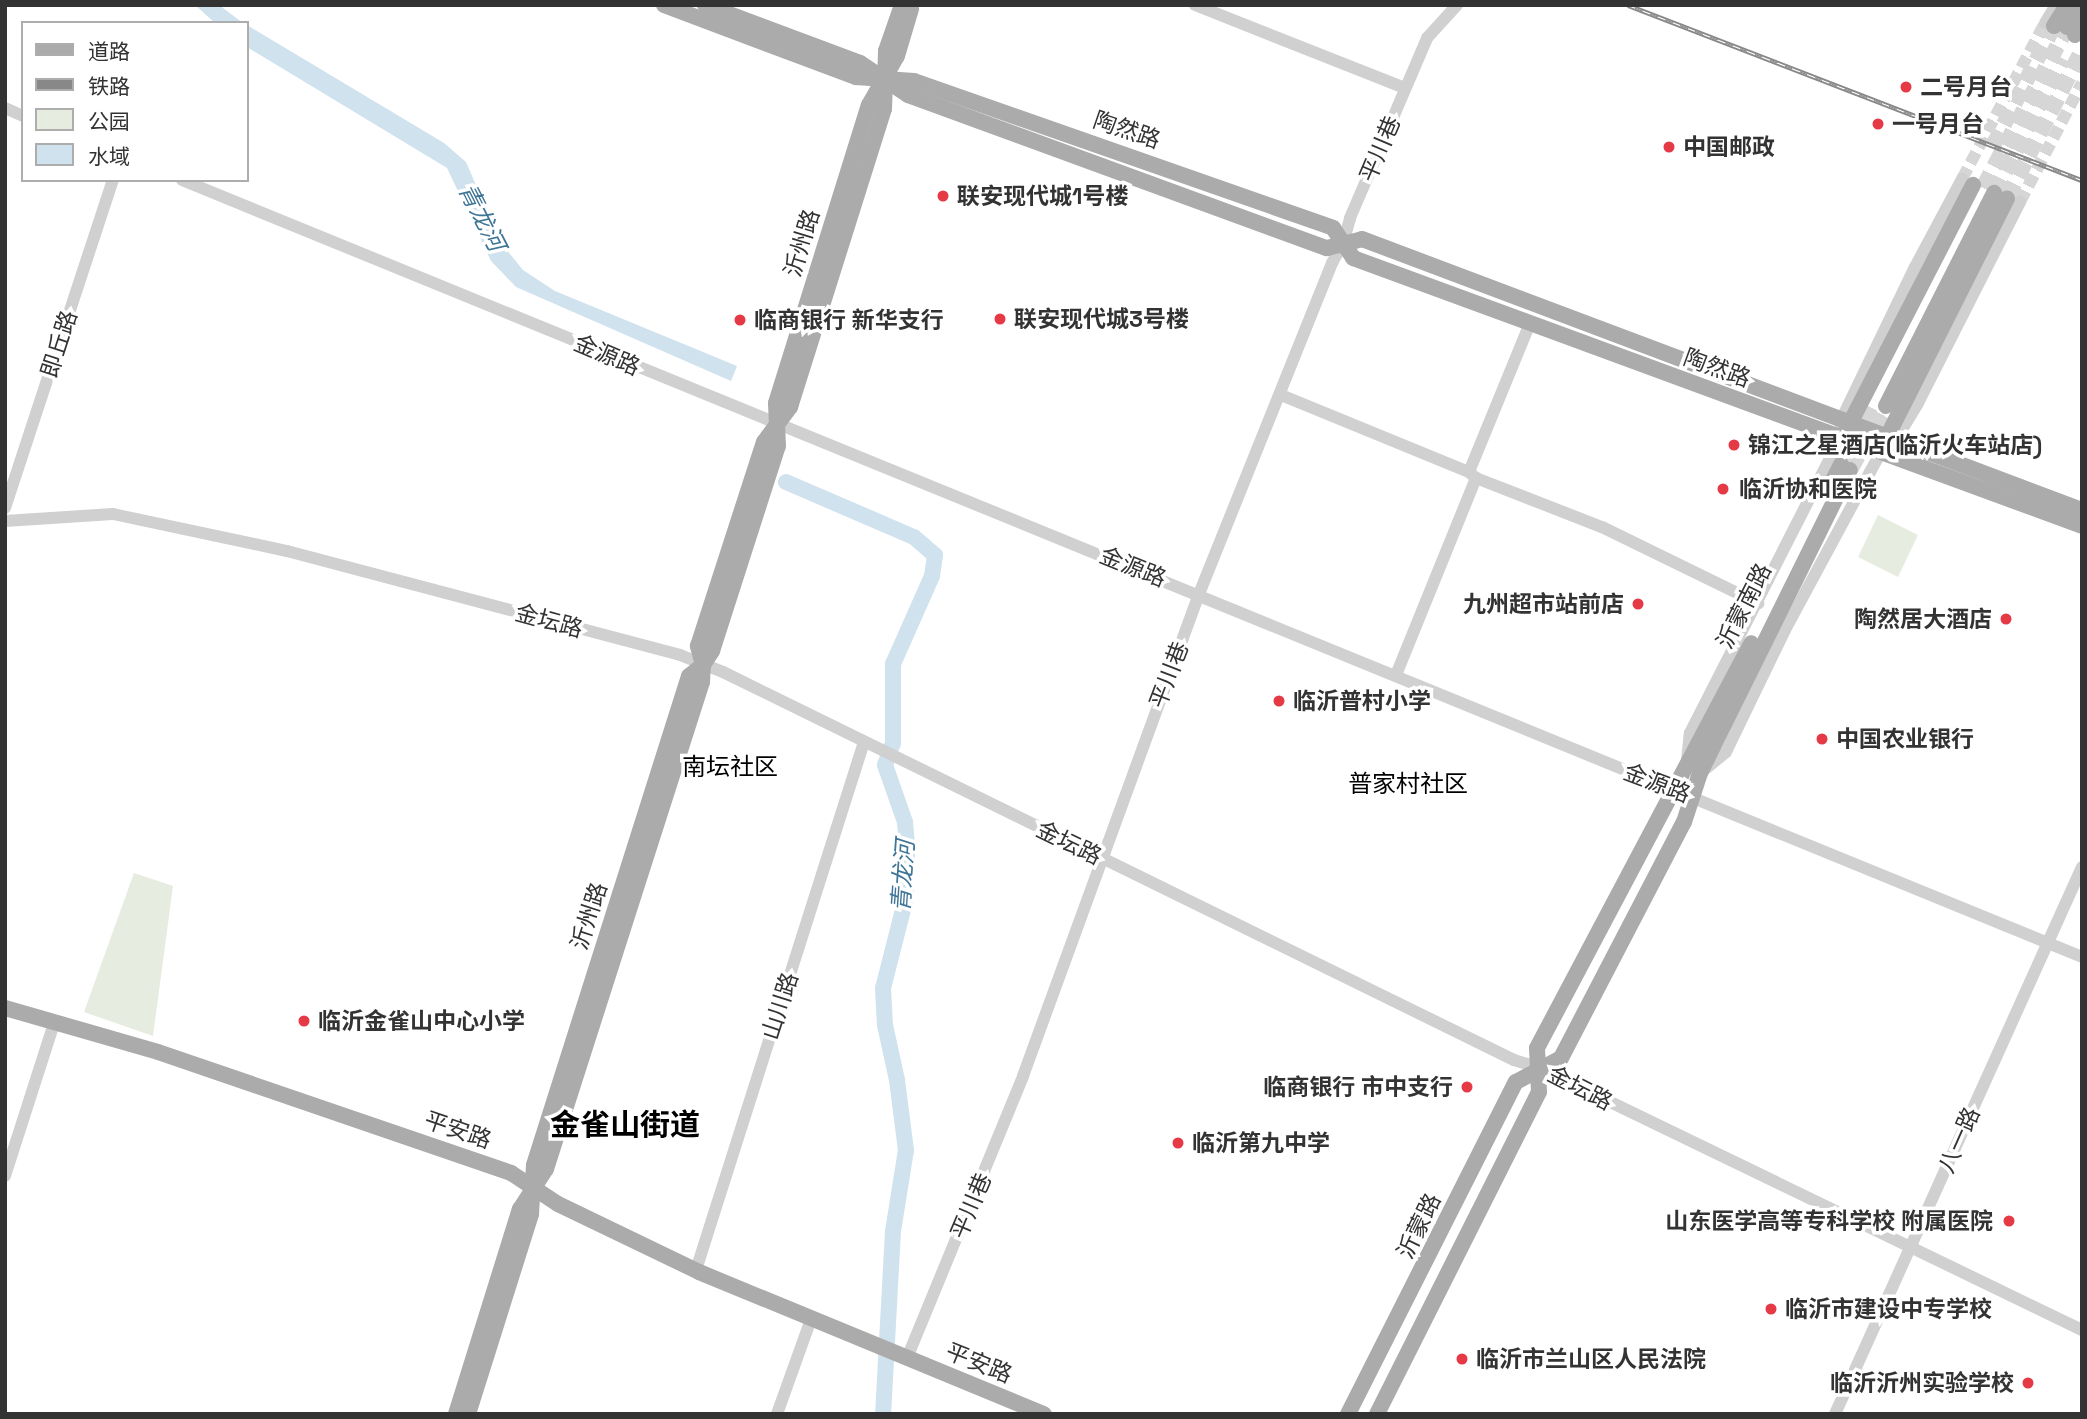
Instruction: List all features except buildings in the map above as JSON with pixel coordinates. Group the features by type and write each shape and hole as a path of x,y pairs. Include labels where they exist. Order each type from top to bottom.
{"main road":[{"name":"陶然路","path":"664,5 856,77 886,79"},
{"name":"陶然路","path":"705,5 860,63 908,95 1327,248 1362,239 2082,510"},
{"name":"沂州路","path":"886,79 886,51 902,5"},
{"name":"沂州路","path":"468,1414 531,1214 534,1165 689,676 703,664 712,651 778,446 776,403 869,105 897,56 912,5"},
{"path":"2065,27 2067,5"},
{"path":"2065,27 2079,5"},
{"path":"1879,403 1990,191"},
{"path":"1840,439 1846,422 1990,191"},
{"path":"1880,454 1890,439 1990,191"},
{"name":"陶然路","path":"1343,243 1353,258 1880,454 2082,526"},
{"name":"沂蒙南路","path":"1693,770 1846,467"},
{"name":"沂蒙路","path":"1377,1414 1539,1092 1537,1048 1674,790 1693,770"},
{"name":"沂蒙路","path":"1348,1414 1516,1082 1561,1058 1684,822 1694,797 1693,770"},
{"name":"平安路","path":"5,1008 158,1052 511,1173 558,1204 696,1270 1044,1414"},
{"name":"沂州路","path":"456,1414 520,1209 533,1187"}],"street":[{"path":"1195,5 1405,88"},
{"name":"平川巷","path":"902,1356 1023,1076 1100,859 1199,594 1343,243 1350,218 1427,38 1457,5"},
{"path":"2056,5 2065,27"},
{"path":"5,108 21,115"},
{"name":"即丘路","path":"5,508 112,182"},
{"name":"金源路","path":"187,182 2082,957"},
{"path":"1396,675 1530,323"},
{"path":"1281,394 1602,527 1758,603"},
{"path":"1840,439 1690,733 1693,770 1726,752 1785,631 1880,454"},
{"name":"金坛路","path":"5,522 113,514 287,551 680,655 883,751 1514,1060 1540,1068 2082,1330"},
{"name":"山川路","path":"696,1270 864,742"},
{"name":"八一路","path":"1835,1414 2082,867"},
{"path":"5,1176 54,1023"},
{"path":"777,1414 811,1319"}],"green space":[{"path":"1878,515 1918,535 1898,577 1858,557"},
{"path":"134,873 173,886 153,1036 84,1012"}],"water":[{"path":"195,5 219,5 240,21 213,21"},
{"path":"248,26 444,143 466,162 501,243 523,270 555,291 737,366 731,381 516,287 491,261 447,168 248,48"}],"waterway":[{"name":"青龙河","path":"786,482 914,537 935,555 932,576 893,664 893,743 885,765 905,822 907,847 906,898 883,988 885,1025 897,1080 906,1150 893,1231 883,1414"}],"tunnel":[{"path":"1962,179 2045,23"},
{"path":"1993,146 2054,26"},
{"path":"1983,188 2067,27"},
{"path":"2007,198 2082,50"},
{"path":"1994,193 2063,59"},
{"path":"2020,202 2082,83"},
{"path":"1841,464 1873,400"},
{"path":"1850,470 1886,406"}],"railway":[{"path":"1628,5 2082,180"}],"place":[{"name":"二号月台","path":"1906,87"},
{"name":"一号月台","path":"1878,124"},
{"name":"中国邮政","path":"1669,147"},
{"name":"联安现代城1号楼","path":"943,196"},
{"name":"联安现代城3号楼","path":"1000,319"},
{"name":"临商银行 新华支行","path":"740,320"},
{"name":"锦江之星酒店(临沂火车站店)","path":"1734,445"},
{"name":"临沂协和医院","path":"1723,489"},
{"name":"九州超市站前店","path":"1638,604"},
{"name":"陶然居大酒店","path":"2006,619"},
{"name":"临沂普村小学","path":"1279,701"},
{"name":"中国农业银行","path":"1822,739"},
{"name":"临沂金雀山中心小学","path":"304,1021"},
{"name":"临商银行 市中支行","path":"1467,1087"},
{"name":"临沂第九中学","path":"1178,1143"},
{"name":"山东医学高等专科学校 附属医院","path":"2009,1221"},
{"name":"临沂市建设中专学校","path":"1771,1309"},
{"name":"临沂市兰山区人民法院","path":"1462,1359"},
{"name":"临沂沂州实验学校","path":"2028,1383"}],"district":[{"name":"南坛社区","path":"730,767"},
{"name":"普家村社区","path":"1408,784"},
{"name":"金雀山街道","path":"625,1125"}]}
